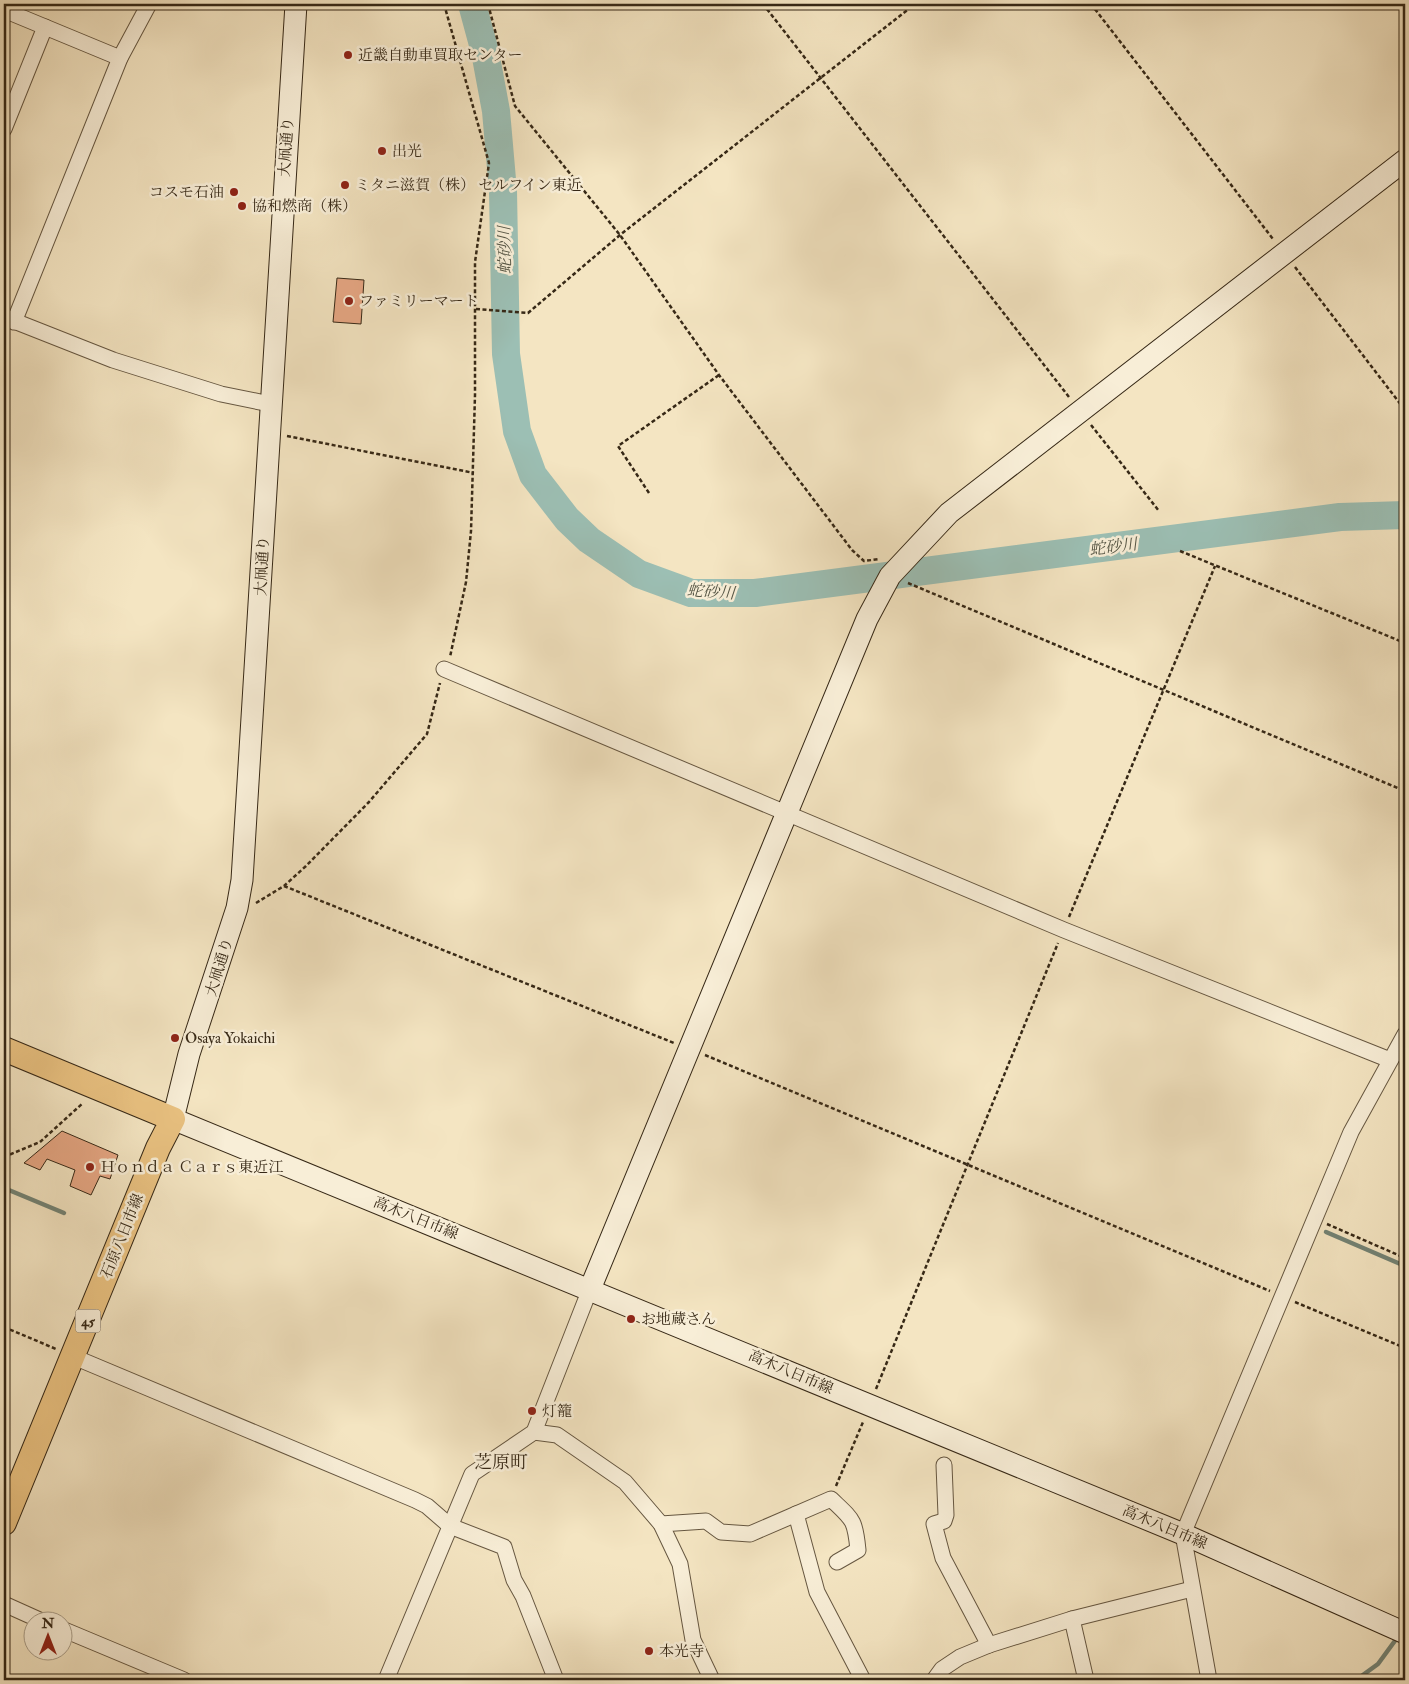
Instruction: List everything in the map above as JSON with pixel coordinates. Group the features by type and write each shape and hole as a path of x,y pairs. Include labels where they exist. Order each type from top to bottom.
{"main road":[{"path":"4,1050 173,1119"},
{"name":"石原八日市線","path":"4,1523 158,1148 173,1119"}],"street":[{"name":"大凧通り","path":"173,1119 190,1054 238,908 250,757 268,432 296,4"},
{"path":"145,5 120,58 9,319 114,360 221,394 270,404"},
{"path":"4,10 120,58"},
{"path":"4,129 45,27"},
{"path":"386,1680 472,1474 534,1432 590,1289 691,1050 867,618 890,576 949,513 1081,413 1284,252 1405,160"},
{"path":"444,668 1064,930 1390,1060"},
{"path":"1209,1680 1183,1534 1351,1132 1405,1034"},
{"name":"高木八日市線","path":"173,1119 1183,1534 1405,1633"},
{"path":"74,1356 415,1500 427,1506 450,1526 504,1547 514,1580 524,1596 556,1680"},
{"path":"534,1432 557,1435 625,1482 661,1524 680,1564 694,1640 712,1680"},
{"path":"944,1465 946,1515 944,1521 934,1524 942,1558 989,1645"},
{"path":"661,1524 706,1521 721,1532 750,1534 831,1499 854,1521 858,1550 837,1562"},
{"path":"796,1514 817,1592 863,1680"},
{"path":"934,1680 942,1670 960,1657 989,1645 1072,1619 1192,1589"},
{"path":"4,1604 22,1612"},
{"path":"1072,1619 1086,1680"},
{"path":"72,1633 184,1680"}],"path":[{"path":"238,908 250,906 284,886 369,802 427,734 444,668 450,660 466,582 474,473 476,262 489,163 444,4"},
{"path":"488,4 515,106 620,234 719,375 852,550 864,561 879,559 899,550 909,554"},
{"path":"763,4 1159,511"},
{"path":"476,309 528,312 620,234 915,4"},
{"path":"1091,4 1405,410"},
{"path":"649,493 618,446 719,375"},
{"path":"268,432 474,473"},
{"path":"1180,551 1405,644"},
{"path":"831,1499 967,1163 1215,566"},
{"path":"890,576 1405,790"},
{"path":"284,886 967,1163 1405,1348"},
{"path":"4,1158 40,1142 98,1087"},
{"path":"1314,1219 1405,1258"},
{"path":"4,1327 74,1356"}],"building":[{"name":"ファミリーマート","path":"337,278 364,280 361,324 333,322"},
{"name":"Ｈｏｎｄａ Ｃａｒｓ東近江","path":"62,1131 118,1155 110,1179 100,1176 91,1195 70,1186 75,1170 47,1159 40,1170 24,1163"}],"waterway":[{"name":"蛇砂川","path":"472,4 485,52 496,111 503,191 506,354 517,431 533,475 567,519 589,540 639,574 691,593 755,593 1340,517 1405,515"},
{"path":"4,1188 64,1213"},
{"path":"1326,1232 1405,1266"},
{"path":"1356,1680 1378,1664 1397,1638"}],"place":[{"name":"近畿自動車買取センター","path":"348,55"},
{"name":"出光","path":"382,151"},
{"name":"ミタニ滋賀（株） セルフイン東近","path":"345,185"},
{"name":"コスモ石油","path":"234,192"},
{"name":"協和燃商（株）","path":"242,206"},
{"name":"ファミリーマート","path":"349,301"},
{"name":"Osaya Yokaichi","path":"175,1038"},
{"name":"Ｈｏｎｄａ Ｃａｒｓ東近江","path":"90,1167"},
{"name":"お地蔵さん","path":"631,1319"},
{"name":"灯籠","path":"532,1411"},
{"name":"本光寺","path":"649,1651"}],"district":[{"name":"芝原町","path":"501,1462"}]}
